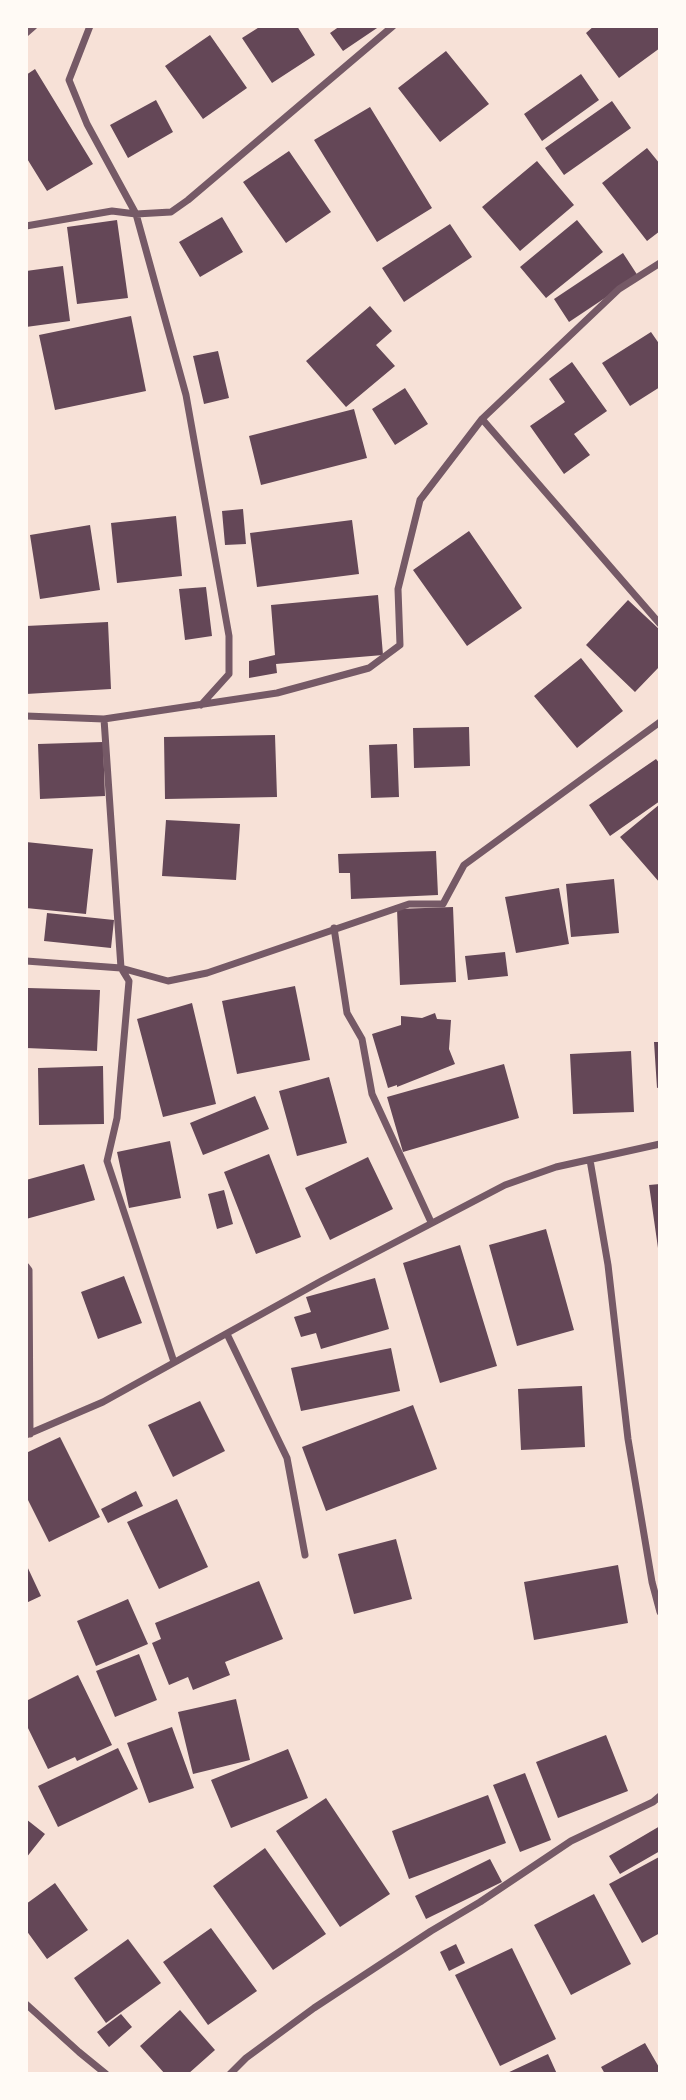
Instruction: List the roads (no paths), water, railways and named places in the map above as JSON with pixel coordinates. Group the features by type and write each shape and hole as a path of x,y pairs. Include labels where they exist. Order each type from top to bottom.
{"street":[{"path":"26,33 34,26"},
{"path":"90,26 69,80 87,124 136,214 186,395 229,636 229,674 201,705"},
{"path":"26,226 112,211 136,214 171,212 393,26"},
{"path":"26,716 104,719 277,693 369,668 400,645 398,589 420,500 482,419 619,289 660,263"},
{"path":"482,419 660,624"},
{"path":"104,719 121,968 129,981 117,1118 107,1161 174,1362"},
{"path":"26,961 121,968 168,981 207,973 409,904 443,904 464,865 660,722"},
{"path":"334,928 347,1013 362,1039 372,1094 430,1222"},
{"path":"26,1265 29,1270 28,1435 103,1402 430,1222 505,1185 556,1167 660,1144"},
{"path":"590,1160 608,1265 628,1440 652,1582 660,1612"},
{"path":"227,1334 287,1458 304,1555"},
{"path":"230,2074 246,2058 314,2008 430,1931 480,1902 571,1841 653,1802 660,1796"},
{"path":"26,2004 106,2074"}]}
